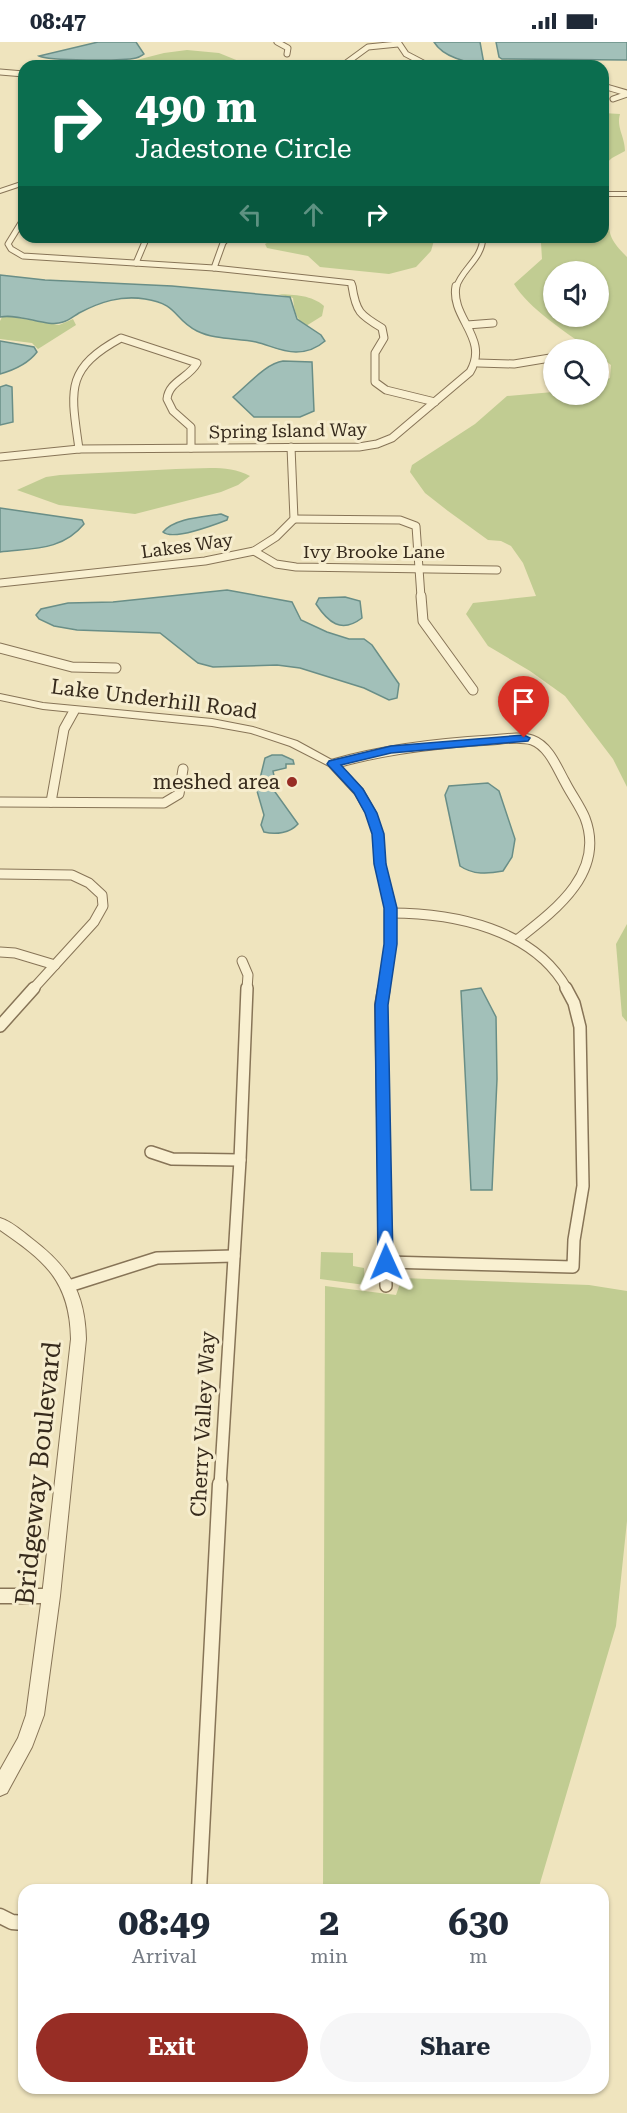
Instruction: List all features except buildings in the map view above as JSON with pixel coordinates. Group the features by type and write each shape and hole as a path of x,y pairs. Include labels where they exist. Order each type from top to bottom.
{"street":[{"path":"277,42 288,48 287,54"},
{"path":"351,60 368,48 398,43 407,56 416,60"},
{"path":"0,72 18,74"},
{"path":"609,88 627,94"},
{"path":"613,99 627,94"},
{"path":"0,191 18,185"},
{"path":"609,194 627,194"},
{"path":"609,199 627,199"},
{"path":"18,228 8,244 11,249 23,256 214,268 352,283 355,306 367,319 382,328 384,338 375,353 375,382 386,390 435,402"},
{"path":"136,263 144,243"},
{"path":"214,268 223,243"},
{"path":"484,243 479,258 458,280 455,296 478,352 478,363 497,366 520,365 543,360"},
{"path":"467,325 493,323"},
{"path":"121,330 121,338"},
{"path":"79,449 73,394 80,369 89,356 121,338 197,363 195,369 170,389 167,401 170,410 191,427 191,448"},
{"name":"Spring Island Way","path":"0,457 79,449 346,447 377,444 392,438 478,363"},
{"path":"291,447 294,519 400,520 416,526 421,612 424,624 460,669 473,690"},
{"name":"Lakes Way","path":"0,583 205,561 254,551 276,537 294,519"},
{"name":"Ivy Brooke Lane","path":"254,551 276,564 296,567 419,567 497,570"},
{"path":"0,648 81,669 116,668"},
{"name":"Lake Underhill Road","path":"0,696 74,711 238,725 294,742 333,764 359,792 371,813 378,834 380,864 391,913 390,950 381,1005 386,1287"},
{"path":"51,802 64,729 74,711"},
{"path":"333,764 367,754 399,749 524,738 542,745 585,819 589,835 589,852 581,878 570,895 517,940"},
{"path":"0,802 164,803 179,794 183,769"},
{"path":"0,874 72,875 89,883 102,895 103,906 94,922 0,1026"},
{"path":"386,1262 573,1267 574,1240 583,1186 579,1021 570,993 558,975 547,963 517,940 474,924 435,915 391,913"},
{"path":"0,952 15,952 55,965"},
{"name":"Cherry Valley Way","path":"199,1884 240,1160 248,975 242,961"},
{"path":"152,1152 172,1159 240,1160"},
{"name":"Bridgeway Boulevard","path":"0,1223 35,1248 69,1286 79,1330 51,1596 35,1715 26,1741 0,1787"},
{"path":"69,1286 157,1258 234,1256"},
{"path":"0,1596 51,1596"},
{"path":"0,1916 18,1922"}],"green space":[{"path":"187,50 219,53 236,60 137,60"},
{"path":"609,113 620,114 619,123 625,151 609,161"},
{"path":"609,223 610,235 627,257 627,787 613,759 565,696 530,671 488,646 466,614 473,603 536,596 523,563 511,546 501,541 488,540 425,493 410,472 412,465 475,424 507,396 543,393 543,405 609,405 611,365 609,364 609,339 575,339 558,327 609,327 609,261 543,261 543,315 514,284 542,259 541,243 609,243"},
{"path":"433,243 431,251 416,267 389,274 320,267 308,256 267,248 265,244"},
{"path":"278,294 303,296 319,302 324,306 322,316 306,326 298,317 293,298"},
{"path":"2,317 59,325 73,319 76,325 38,349 32,343 0,339"},
{"path":"204,468 233,470 250,476 238,485 221,492 135,514 59,505 17,490 46,477 60,475"},
{"path":"627,924 627,1022 622,1016 616,944"},
{"path":"321,1252 353,1253 353,1266 364,1268 365,1285 320,1279"},
{"path":"402,1278 589,1285 627,1291 627,1521 616,1626 540,1884 323,1884 325,1286 396,1295"}],"water":[{"path":"98,42 136,42 144,54 136,58 102,60 56,59 39,56"},
{"path":"434,42 480,42 483,60 456,58"},
{"path":"496,42 627,42 627,60 502,59 499,57"},
{"path":"0,275 45,280 172,286 290,297 297,319 321,335 325,341 312,349 291,352 256,342 211,336 189,326 164,304 136,298 103,303 67,321 57,323 8,316 0,317"},
{"path":"0,341 34,347 37,352 20,366 0,374"},
{"path":"283,361 312,362 314,411 300,417 254,417 233,397 263,370"},
{"path":"6,385 12,387 13,422 0,425 0,387"},
{"path":"0,508 82,520 84,524 75,533 56,544 35,549 0,552"},
{"path":"221,514 228,517 227,520 175,535 163,532 168,527 182,521"},
{"path":"227,590 292,602 301,620 349,639 364,639 372,645 399,684 397,698 389,700 364,688 300,668 277,665 213,667 198,663 160,633 77,630 54,626 39,619 36,615 41,609 68,603 113,602"},
{"path":"345,597 360,601 362,618 348,625 330,621 316,604 319,598"},
{"path":"282,755 293,760 294,764 286,764 286,768 273,771 274,776 270,785 298,824 287,831 278,833 264,832 261,825 264,815 257,791 265,758"},
{"path":"488,783 499,791 515,839 512,857 503,871 481,873 460,866 445,795 449,786"},
{"path":"481,988 496,1017 497,1079 492,1190 471,1190 461,991"}],"place":[{"name":"meshed area","path":"292,782"}],"route":[{"path":"386,1262 381,1005 390,944 390,908 380,864 376,825 364,799 348,778 333,764 361,755 391,750 524,738"}]}
